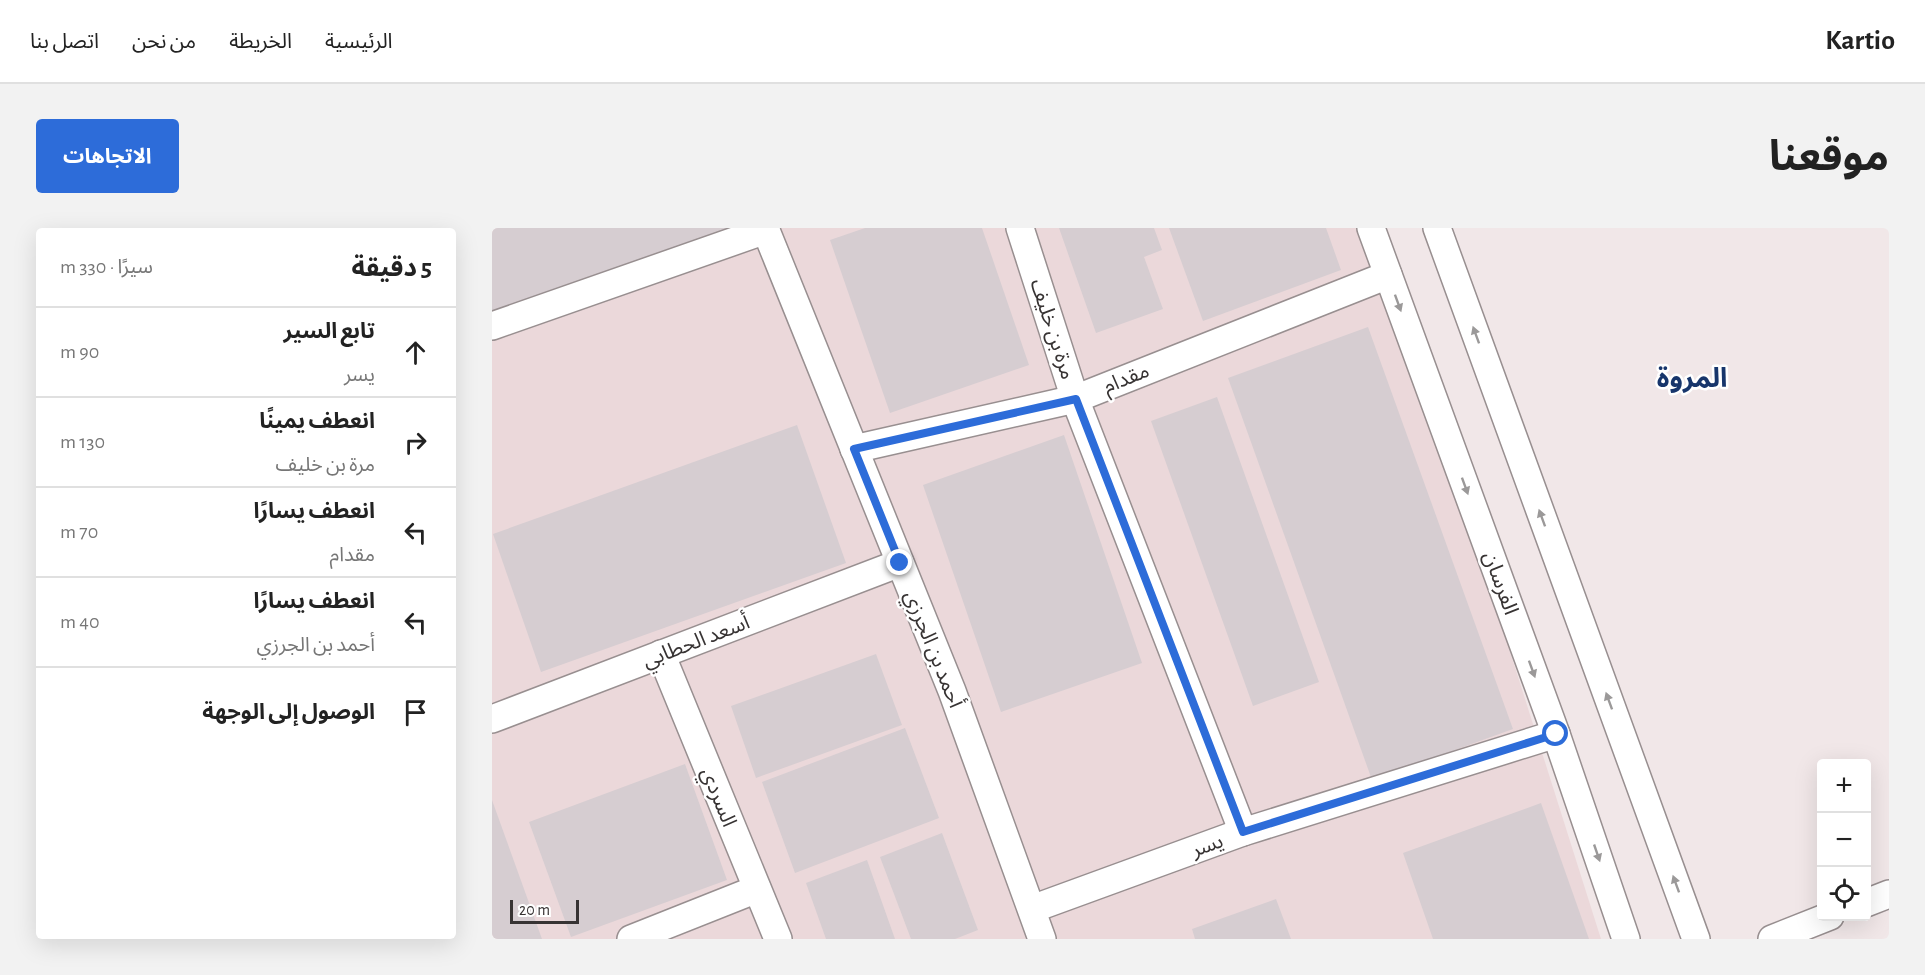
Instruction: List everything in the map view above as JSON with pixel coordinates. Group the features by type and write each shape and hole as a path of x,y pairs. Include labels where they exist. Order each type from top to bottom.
{"street":[{"name":"مرة بن خليف","path":"1020,228 1076,399 1243,832"},
{"name":"الفرسان","path":"1371,228 1556,734 1626,939"},
{"path":"1437,228 1696,939"},
{"path":"492,326 766,229"},
{"name":"أحمد بن الجرزي","path":"766,229 952,691 1042,939"},
{"name":"مقدام","path":"854,449 1076,399 1388,274"},
{"name":"أسعد الحطابي","path":"492,719 900,563"},
{"name":"السردي","path":"661,654 778,939"},
{"name":"يسر","path":"1032,909 1243,832 1556,734"},
{"path":"631,939 757,889"},
{"path":"1871,901 1889,894"},
{"path":"1772,939 1817,921"}],"shaded area":[{"path":"492,228 1376,228 1601,939 492,939"}],"building":[{"path":"492,228 726,228 729,236 492,320"},
{"path":"865,228 982,228 1029,365 890,413 830,240"},
{"path":"1059,228 1154,228 1162,250 1144,257 1163,309 1096,333"},
{"path":"1169,228 1326,228 1341,270 1203,321"},
{"path":"1368,327 1513,729 1372,780 1228,378"},
{"path":"1217,397 1319,682 1253,706 1151,421"},
{"path":"797,425 846,563 541,672 493,534"},
{"path":"1064,435 1142,663 1001,712 923,485"},
{"path":"876,654 902,725 756,778 731,706"},
{"path":"905,728 939,818 795,873 762,782"},
{"path":"685,764 727,880 571,937 529,822"},
{"path":"492,800 542,939 492,939"},
{"path":"1541,803 1589,939 1433,939 1403,853"},
{"path":"942,833 978,930 955,939 911,939 880,857"},
{"path":"867,860 895,939 826,939 806,883"},
{"path":"1276,899 1291,939 1195,939 1192,929"}],"district":[{"name":"المروة","path":"1692,378"}],"route":[{"path":"900,563 854,449 1076,399 1243,832 1556,734"}]}
